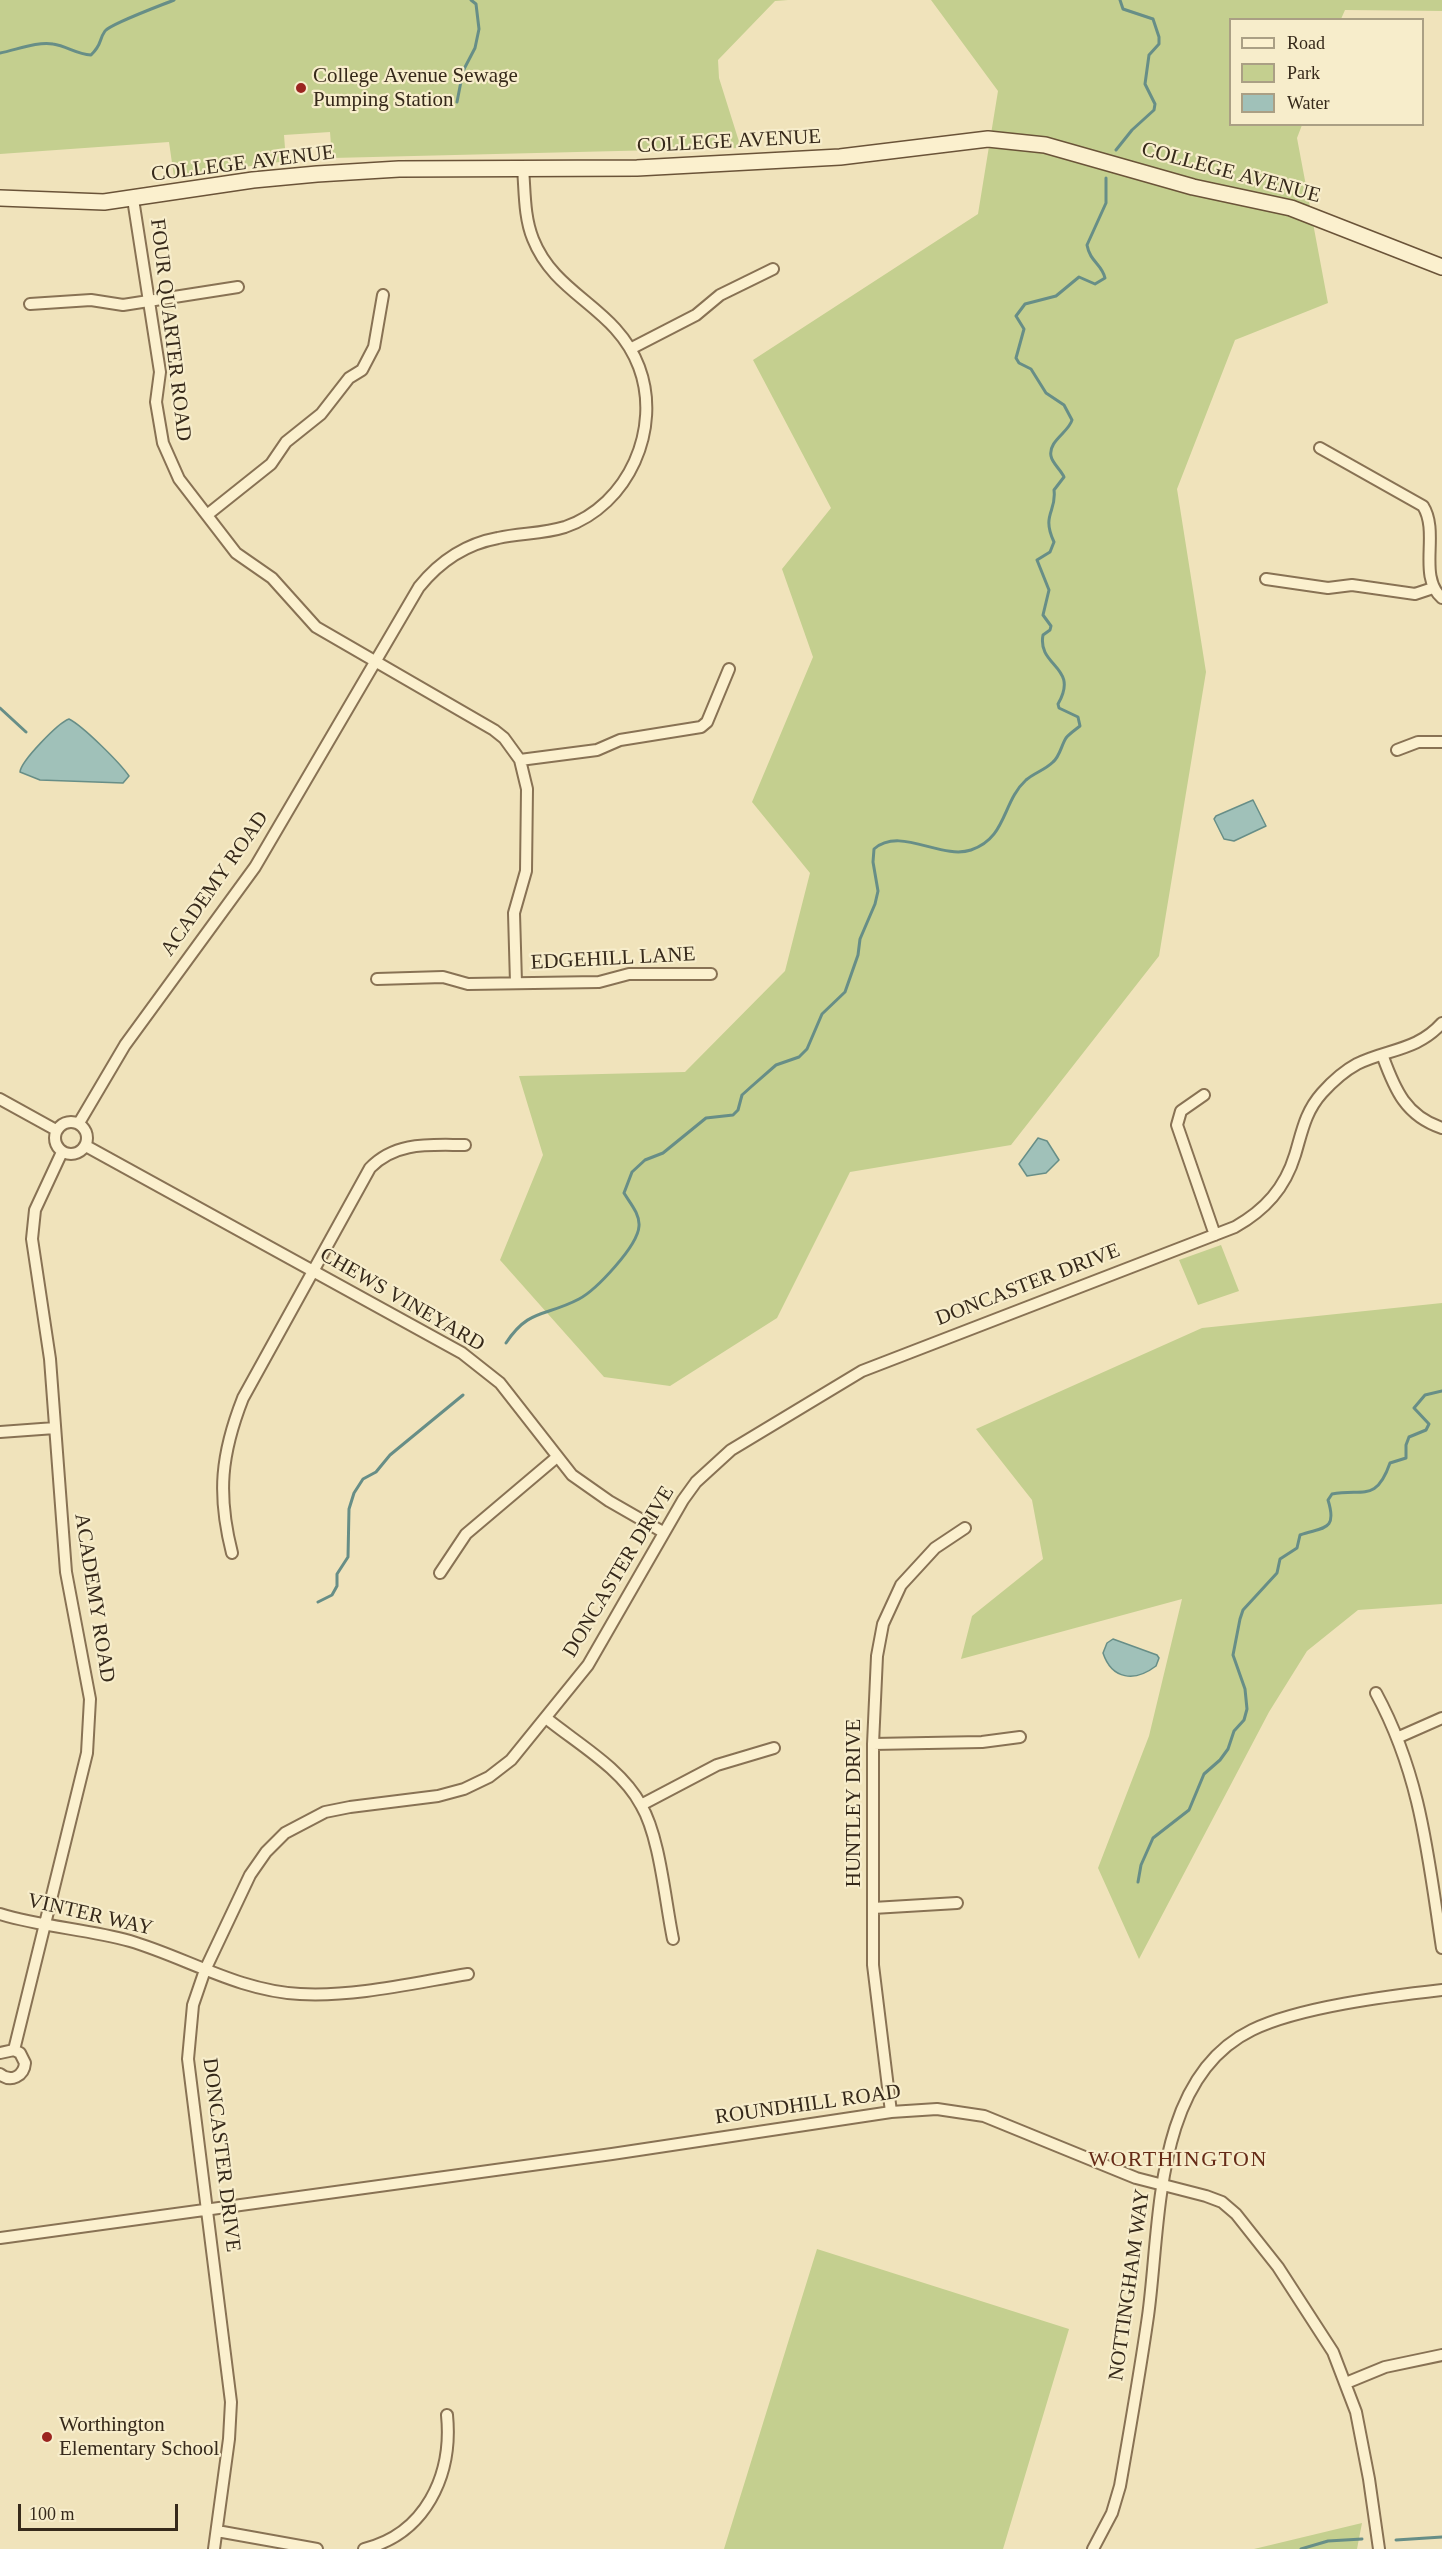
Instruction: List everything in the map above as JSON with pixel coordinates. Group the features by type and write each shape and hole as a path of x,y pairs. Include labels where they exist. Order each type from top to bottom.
{"street":[{"name":"COLLEGE AVENUE","path":"0,198 104,202 252,180 317,174 399,169 637,168 840,157 965,141 1016,141 1045,145 1193,187 1291,208 1442,267"},
{"name":"ACADEMY ROAD","path":"79,1123 125,1045 255,867 419,587 445,560 477,543 567,526 584,518 611,497 634,464 642,445 646,423 646,400 642,375 632,348 609,320 569,289 541,255 528,221 523,168"},
{"name":"FOUR QUARTER ROAD","path":"133,199 159,372 156,402 163,443 179,479 236,553 272,578 316,627 494,730 504,738 520,760"},
{"path":"632,348 696,315 720,295 773,269"},
{"path":"30,304 91,300 123,305 238,288"},
{"path":"207,515 271,464 286,442 321,414 349,378 362,370 375,347 383,296"},
{"path":"1320,448 1424,506 1429,519 1433,588 1442,598"},
{"path":"1266,579 1328,588 1352,585 1415,594 1433,588"},
{"path":"516,983 514,913 526,871 527,789 520,760 597,750 620,740 701,727 707,722 729,669"},
{"path":"1396,750 1418,742 1442,742"},
{"name":"EDGEHILL LANE","path":"377,979 443,977 468,984 599,982 629,975 711,974"},
{"name":"DONCASTER DRIVE","path":"214,2549 229,2439 231,2402 209,2211 188,2060 193,2005 205,1970 250,1875 266,1852 285,1833 325,1812 438,1796 464,1789 489,1777 511,1760 546,1718 605,1639 663,1532 696,1482 731,1450 836,1385 884,1362 1215,1234 1250,1218 1278,1192 1287,1178 1308,1111 1322,1092 1355,1065 1383,1057 1422,1039 1442,1023"},
{"path":"1383,1057 1402,1101 1420,1119 1442,1128"},
{"path":"1204,1095 1181,1111 1177,1125 1215,1234"},
{"path":"0,1099 57,1130"},
{"path":"69,1122 79,1123 86,1131 86,1146 78,1153 62,1152 55,1140 57,1130 69,1122"},
{"path":"232,1553 224,1521 221,1494 226,1449 243,1398 370,1168 380,1158 404,1148 465,1145"},
{"name":"CHEWS VINEYARD","path":"86,1146 448,1344 482,1367 518,1404 557,1457 588,1487 663,1532"},
{"name":"ACADEMY ROAD","path":"0,2074 8,2079 15,2078 23,2072 23,2057 14,2050 87,1754 90,1727 86,1673 62,1538 50,1359 32,1239 33,1223 41,1193 62,1152"},
{"path":"0,1432 55,1428"},
{"path":"440,1573 466,1534 557,1457"},
{"name":"HUNTLEY DRIVE","path":"891,2112 876,2006 873,1908 873,1744 877,1656 891,1604 916,1565 934,1548 965,1528"},
{"path":"1376,1693 1399,1737 1409,1766 1427,1847 1442,1948"},
{"path":"546,1718 614,1773 641,1805 653,1838 673,1939"},
{"path":"1399,1737 1442,1718"},
{"path":"873,1744 982,1742 1020,1737"},
{"path":"641,1805 717,1765 774,1748"},
{"path":"873,1908 957,1903"},
{"name":"VINTER WAY","path":"0,1914 128,1941 259,1988 321,1995 468,1974"},
{"name":"NOTTINGHAM WAY","path":"1093,2549 1112,2513 1120,2486 1148,2314 1162,2185 1179,2117 1187,2096 1207,2068 1233,2042 1251,2030 1300,2014 1442,1989"},
{"path":"0,2053 14,2050"},
{"name":"ROUNDHILL ROAD","path":"0,2238 209,2211 891,2112 937,2109 984,2116 1136,2178 1187,2189 1222,2202 1242,2221 1272,2259 1313,2320 1333,2352 1346,2383 1363,2442 1379,2549"},
{"path":"1346,2383 1394,2364 1442,2355"},
{"path":"364,2549 382,2544 400,2535 415,2523 426,2508 447,2448 447,2415"},
{"path":"217,2531 317,2549"}],"green space":[{"path":"0,0 788,0 775,1 718,60 719,78 741,148 332,158 330,132 284,135 286,161 174,177 169,142 0,154"},
{"path":"931,0 1442,0 1442,11 1345,10 1341,18 1229,18 1229,126 1302,126 1297,138 1328,303 1235,340 1177,489 1206,672 1159,956 1011,1145 850,1172 777,1318 670,1386 604,1377 500,1260 543,1155 519,1076 685,1072 785,971 810,873 752,802 813,657 782,569 831,508 753,360 978,214 998,91"},
{"path":"1221,1245 1239,1291 1198,1305 1179,1260"},
{"path":"1442,1303 1442,1604 1358,1610 1307,1651 1269,1712 1139,1959 1098,1868 1149,1736 1182,1599 961,1659 972,1616 1043,1559 1032,1500 976,1429 1202,1328"},
{"path":"817,2249 1069,2329 1003,2549 724,2549"},
{"path":"1362,2523 1357,2549 1254,2549"}],"water":[{"path":"69,719 92,737 124,770 129,776 123,783 40,780 20,772 41,743"},
{"path":"1253,800 1266,826 1234,841 1224,839 1214,819 1216,816"},
{"path":"1038,1138 1047,1141 1059,1160 1046,1173 1027,1176 1019,1164"},
{"path":"1113,1639 1157,1655 1159,1658 1156,1666 1140,1675 1125,1676 1118,1673 1112,1669 1103,1653 1107,1643"}],"waterway":[{"path":"0,53 47,43 91,55 109,28 174,0"},
{"path":"457,102 463,71 475,48 479,29 476,4 471,0"},
{"path":"1116,150 1132,130 1154,110 1155,104 1145,84 1149,55 1159,44 1153,19 1123,9 1120,0"},
{"path":"506,1343 514,1332 530,1318 567,1305 586,1294 624,1256 632,1245 639,1226 636,1213 624,1193 632,1172 645,1160 663,1153 706,1118 733,1115 738,1110 742,1095 752,1086 776,1065 799,1057 807,1049 822,1014 845,992 858,955 860,939 878,891 873,862 874,849 884,843 896,841 959,852 971,850 983,844 998,828 1018,789 1026,780 1053,762 1066,738 1080,726 1078,717 1059,708 1064,682 1043,646 1043,635 1050,630 1051,626 1043,615 1049,590 1037,560 1050,552 1054,542 1050,533 1049,519 1054,490 1064,477 1052,459 1051,451 1072,420 1064,405 1046,393 1031,369 1019,363 1016,358 1024,329 1016,316 1025,304 1056,296 1079,277 1095,284 1105,278 1087,245 1106,203 1106,178"},
{"path":"0,708 26,732"},
{"path":"1138,1882 1141,1865 1153,1838 1189,1810 1204,1774 1220,1760 1228,1749 1234,1731 1244,1720 1247,1709 1245,1689 1233,1655 1243,1610 1277,1573 1280,1559 1297,1548 1300,1535 1321,1529 1329,1523 1331,1510 1328,1500 1332,1494 1374,1489 1385,1476 1390,1463 1406,1458 1406,1445 1409,1437 1426,1430 1429,1424 1414,1408 1425,1395 1442,1391"},
{"path":"318,1602 332,1595 337,1586 337,1574 348,1557 349,1509 354,1493 363,1479 376,1472 390,1455 463,1395"},
{"path":"1396,2540 1442,2537"},
{"path":"1301,2549 1328,2541 1362,2539"}],"place":[{"name":"College Avenue Sewage Pumping Station","path":"301,88"},
{"name":"Worthington Elementary School","path":"47,2437"}],"district":[{"name":"WORTHINGTON","path":"1178,2160"}]}
